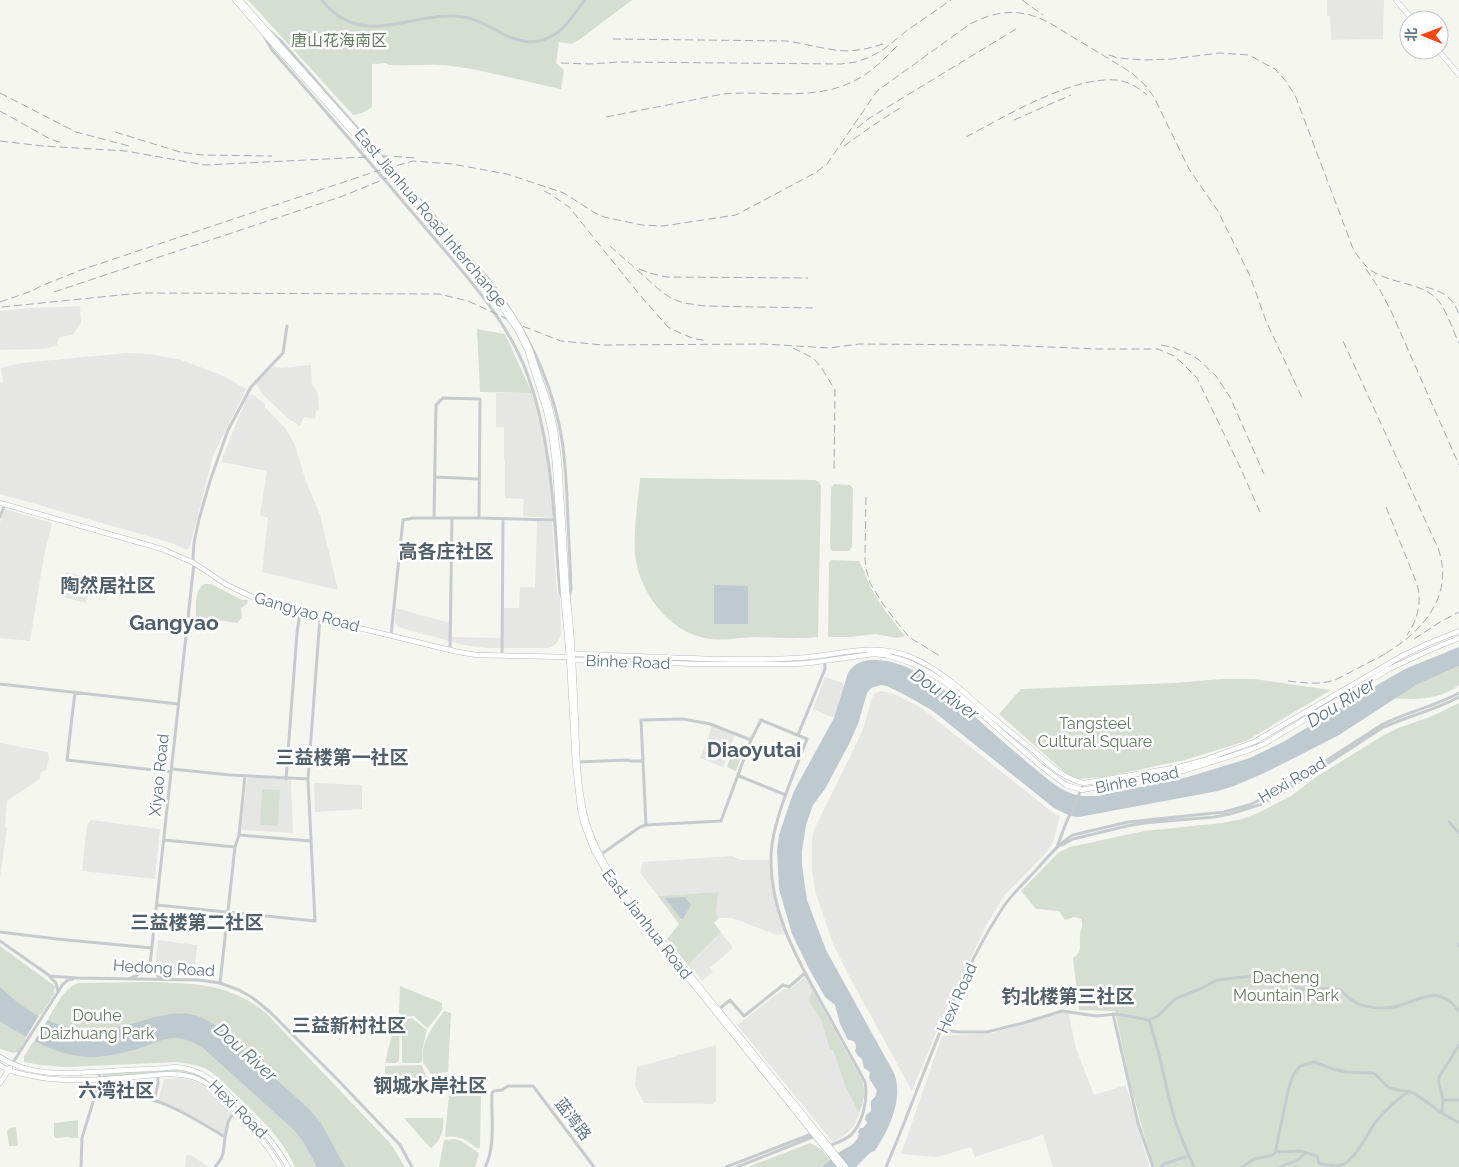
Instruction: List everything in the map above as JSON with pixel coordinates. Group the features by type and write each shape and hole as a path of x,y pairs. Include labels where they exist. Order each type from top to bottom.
{"main road":[{"path":"234,0 276,45"},
{"path":"240,0 265,27 276,45"},
{"path":"1396,0 1404,10"},
{"name":"East Jianhua Road Interchange","path":"276,45 479,276 516,328 527,349 551,432 565,592"},
{"path":"1446,60 1459,75"},
{"name":"Gangyao Road","path":"2,503 162,548 194,563 227,585 252,597 300,612 450,650 478,655 571,657"},
{"name":"East Jianhua Road","path":"565,592 581,794 587,821 600,855 627,897 815,1134"},
{"name":"Binhe Road","path":"824,658 872,648 887,650 912,658 948,678 1057,770 1074,781 1084,784 1180,767 1254,742 1402,656 1459,631"},
{"name":"Binhe Road","path":"571,657 735,659 886,655 911,663 947,684 1042,767 1066,785 1081,792 1183,772 1247,751 1264,744 1389,670 1459,638"},
{"name":"East Jianhua Road","path":"571,657 574,763 583,822 600,863 614,886 830,1150"},
{"name":"Hexi Road","path":"0,1057 12,1064 34,1070 63,1074 185,1068 207,1077 219,1086 279,1152 288,1167"},
{"path":"1,1068 12,1064"},
{"path":"0,1083 12,1064"},
{"name":"Hexi Road","path":"1,1068 46,1078 98,1080 174,1074 200,1079 236,1111 260,1138 280,1167"},
{"path":"236,1111 239,1106"},
{"path":"830,1150 840,1167"},
{"path":"830,1150 846,1167"}],"street":[{"path":"322,0 326,6 339,16 366,26 391,25 419,18 465,17 478,21 510,38 528,42 540,41 563,29 585,0"},
{"path":"259,27 272,50 359,149 475,287 501,324 527,374 537,406 548,453 560,593 566,601"},
{"path":"265,27 281,40 484,273 502,296 522,328 544,373 562,440 565,461 571,589 566,601"},
{"name":"Xiyao Road","path":"150,964 194,563 194,543 199,519 223,442 231,423 247,393 283,353 287,326"},
{"path":"434,518 436,405 443,398 480,399 478,518"},
{"path":"435,477 480,479"},
{"path":"0,517 2,503"},
{"path":"391,635 402,520 413,518 503,518 554,520"},
{"path":"450,650 452,518"},
{"path":"502,655 503,518"},
{"path":"286,778 300,612"},
{"path":"157,906 315,921 308,779 320,617"},
{"path":"798,735 825,669 824,658"},
{"path":"0,684 178,704"},
{"path":"75,692 67,760 172,771 308,779"},
{"name":"Hexi Road","path":"886,1167 904,1128 942,1030 985,938 1013,894 1067,838 1128,822 1224,812 1249,805 1279,791 1383,724 1446,700 1459,693"},
{"name":"Hexi Road","path":"1057,848 1073,839 1127,826 1222,816 1262,804 1382,728 1459,697"},
{"path":"646,825 641,720 683,719 710,724 751,740"},
{"path":"600,855 640,827 646,825 721,821 751,740 761,720 807,739 776,826 771,858 772,879 779,911 788,938 866,1082 865,1106 860,1121 849,1137 830,1150"},
{"path":"578,762 643,761"},
{"path":"220,983 235,847 239,835 244,776"},
{"path":"739,776 786,795"},
{"path":"1057,848 1084,784"},
{"path":"1449,822 1459,833"},
{"path":"239,835 311,841"},
{"path":"164,840 235,847"},
{"path":"0,932 152,948"},
{"name":"Hedong Road","path":"0,941 48,975 77,978 200,980 220,983 239,990 270,1012 336,1078 400,1145 412,1167"},
{"path":"130,978 139,974 150,964"},
{"path":"150,964 151,970 162,978"},
{"path":"718,1010 730,1000 744,1016 783,985 789,987 805,972"},
{"path":"942,1030 987,1032 1062,1011 1096,1016 1113,1014 1149,1020 1158,1016 1175,999 1217,980 1271,974 1280,975 1296,988 1340,990 1354,1002 1365,1006 1396,1007 1432,994 1446,999 1459,1011"},
{"path":"48,975 56,983 58,992"},
{"path":"12,1064 58,992 68,980 77,978"},
{"path":"1113,1014 1138,1123 1153,1167"},
{"path":"1149,1020 1158,1044 1175,1119 1188,1156 1194,1167"},
{"path":"1442,1113 1443,1100 1439,1089 1440,1077 1459,1045"},
{"path":"1242,1167 1254,1159 1273,1154 1276,1150 1293,1075 1300,1066 1314,1062 1346,1072 1374,1073 1392,1089 1414,1093 1459,1123"},
{"path":"81,1167 82,1138 97,1090 100,1072"},
{"path":"154,1101 158,1075"},
{"name":"蓝湾路","path":"485,1167 489,1160 491,1148 492,1093 508,1086 533,1086 594,1167"},
{"path":"97,1090 127,1094 154,1101 191,1117 224,1137"},
{"path":"1276,1150 1279,1152 1294,1151 1305,1153 1317,1156 1319,1163 1326,1166 1341,1166 1351,1158 1376,1121 1389,1106 1409,1091"},
{"path":"1443,1100 1459,1100"},
{"path":"214,1167 221,1159 224,1137 230,1117 236,1111"},
{"path":"726,1167 815,1134"},
{"path":"737,1167 815,1134"},
{"path":"1279,1167 1298,1160 1305,1153"},
{"path":"1161,1167 1168,1162 1188,1156"}],"shaded area":[{"path":"1327,0 1384,0 1383,39 1331,40 1330,16 1327,16"},
{"path":"80,306 81,322 73,335 59,337 57,345 46,349 0,350 0,311"},
{"path":"127,353 150,354 181,360 224,376 246,389 213,456 190,546 187,550 172,543 0,494 0,382 2,383 3,381 1,368 21,363"},
{"path":"311,365 312,385 318,393 319,410 316,411 315,419 304,417 300,426 289,419 262,394 256,383 274,366 281,368"},
{"path":"496,393 532,393 547,459 553,518 523,516 524,499 505,498 504,427 496,427"},
{"path":"252,394 265,404 265,407 286,429 295,445 306,481 320,515 338,590 262,572 268,518 260,515 267,471 221,462 248,396"},
{"path":"5,509 52,523 44,556 30,641 0,638 0,522"},
{"path":"537,521 552,522 557,593 560,597 561,635 557,643 548,648 486,648 464,645 398,627 395,622 396,608 450,623 450,637 503,638 504,608 519,608 520,587 535,587"},
{"path":"66,572 93,579 86,603 59,596"},
{"path":"825,677 843,683 834,718 813,709"},
{"path":"880,691 892,693 920,707 1051,811 1060,816 1053,842 1046,853 1004,896 986,926 941,1021 912,1091 833,944 816,894 812,871 812,837 814,830 862,732 872,698 874,694"},
{"path":"712,726 735,735 723,767 700,758"},
{"path":"0,743 48,752 49,759 46,770 41,772 40,779 7,801 5,827 7,828 0,878"},
{"path":"250,777 291,780 293,833 241,830 247,779"},
{"path":"314,783 362,785 362,809 315,812"},
{"path":"91,820 160,829 155,879 82,871 87,825"},
{"path":"732,856 741,860 769,860 772,890 786,934 777,935 732,918 719,918 716,913 717,892 658,896 640,873 643,862"},
{"path":"721,932 733,948 710,968 713,972 702,981 688,965"},
{"path":"158,940 197,945 194,976 160,975 155,969"},
{"path":"805,976 813,991 809,1002 821,1020 830,1050 833,1050 845,1086 859,1113 854,1126 844,1136 833,1142 737,1025 784,989 791,989"},
{"path":"1068,1010 1076,1048 1094,1095 1126,1085 1148,1167 1053,1167 1043,1135 975,1157 971,1147 937,1157 901,1154 942,1036 993,1033"},
{"path":"716,1045 716,1101 713,1104 644,1103 635,1086 637,1067"},
{"path":"181,1078 204,1086 232,1113 227,1136 185,1112 158,1100 164,1079"},
{"path":"186,1155 191,1155 209,1167 185,1167"}],"green space":[{"name":"唐山花海南区","path":"248,0 632,0 579,40 571,44 559,42 556,63 564,70 561,89 449,66 372,64 372,107 362,113 353,115"},
{"path":"477,329 505,334 532,393 480,392"},
{"path":"640,478 815,480 819,482 821,486 818,637 711,639 685,631 673,623 654,603 641,579 637,566 635,534"},
{"path":"834,484 850,485 853,489 852,547 849,551 832,551 830,548 831,488"},
{"path":"831,560 859,561 870,587 887,614 905,636 897,638 876,634 828,637 829,562"},
{"path":"204,584 211,584 242,600 248,600 247,604 241,608 242,618 237,623 196,617 197,594"},
{"path":"1459,666 1459,685 1444,694 1428,698 1393,698 1416,685"},
{"name":"Tangsteel Cultural Square","path":"1222,679 1254,679 1331,690 1246,741 1185,760 1104,777 1077,779 1068,775 999,714 1021,689 1173,683"},
{"name":"Dacheng Mountain Park","path":"1459,703 1459,1167 1153,1167 1130,1083 1115,1011 1079,1010 1073,958 1080,948 1081,919 1074,917 1065,920 1059,911 1036,909 1021,891 1058,853 1070,847 1144,831 1222,823 1258,813 1291,796 1316,777 1384,735"},
{"path":"733,750 743,753 736,771 727,767"},
{"path":"262,789 280,790 278,826 260,825"},
{"path":"718,892 716,913 719,918 714,923 721,932 688,965 667,939 679,924 658,896"},
{"name":"Douhe Daizhuang Park","path":"0,946 55,986 54,994 18,1052 14,1053 0,1049"},
{"name":"Douhe Daizhuang Park","path":"78,983 183,983 212,987 239,996 266,1013 391,1144 405,1167 295,1167 283,1146 260,1118 219,1078 208,1070 197,1066 178,1062 66,1067 24,1062 24,1056 62,996 73,985"},
{"path":"400,986 442,1003 442,1010 429,1027 427,1028 414,1016 402,1017 399,1013"},
{"path":"813,991 862,1080 864,1096 859,1113 845,1086 833,1050 830,1050 821,1020 809,1002"},
{"path":"444,1011 451,1013 448,1072 431,1074 424,1064 423,1050 428,1036"},
{"path":"396,1018 400,1019 399,1061 396,1063 385,1063"},
{"path":"412,1018 427,1030 422,1051 422,1061 420,1063 402,1063 402,1021"},
{"path":"420,1065 427,1078 385,1080 385,1066"},
{"path":"175,1070 193,1073 210,1081 224,1092 236,1106 209,1083 188,1074 178,1072 102,1077 103,1073"},
{"path":"449,1095 481,1096 480,1148 461,1138 445,1137"},
{"path":"404,1118 443,1118 439,1139 431,1148"},
{"path":"78,1120 78,1138 56,1138 54,1136 54,1123"},
{"path":"16,1127 18,1146 9,1146 7,1131 9,1128"},
{"path":"455,1139 479,1153 475,1167 439,1167 444,1140"},
{"path":"810,1143 821,1149 836,1167 748,1167"}],"water":[{"path":"714,585 748,586 748,624 714,624"},
{"name":"Dou River","path":"1459,647 1459,666 1416,685 1339,735 1262,774 1218,791 1079,817 1069,815 1054,808 933,711 887,686 881,685 871,688 867,693 858,724 849,744 825,789 813,805 806,825 802,865 807,900 826,950 894,1073 897,1083 896,1103 890,1124 875,1151 871,1152 856,1167 822,1167 856,1141 860,1128 863,1128 867,1123 866,1115 871,1111 871,1101 877,1091 869,1078 870,1072 864,1068 862,1059 855,1051 855,1043 848,1040 840,1024 835,1005 825,997 792,934 779,889 777,851 779,835 794,791 834,718 848,673 855,665 863,661 884,661 916,671 949,694 1055,785 1073,794 1097,796 1188,777 1250,758 1283,742 1347,704 1361,699 1371,689 1407,668"},
{"path":"685,897 691,905 683,919 681,919 665,898"},
{"path":"0,987 29,1011 61,1025 77,1029 112,1028 162,1015 178,1013 194,1015 210,1022 225,1033 309,1109 321,1123 345,1167 317,1167 303,1141 294,1130 199,1045 173,1038 107,1056 86,1057 64,1053 33,1041 0,1021"}],"pier":[{"path":"40,1014 49,1018 33,1043 25,1039"}],"railway":[{"path":"561,63 841,64 856,62 884,49 951,0"},
{"path":"1022,0 1043,15"},
{"path":"0,302 32,291 81,270 374,172 413,161 452,164 507,174 564,193 604,217 642,225 663,226 736,215 815,173 827,164 877,91 970,24 980,19 1009,12 1028,14 1048,22 1124,68 1145,85 1154,97 1189,169 1218,211 1250,276 1266,321 1303,400"},
{"path":"857,128 868,119 1016,29"},
{"path":"613,39 787,41 843,51 883,44"},
{"path":"606,117 723,94 791,94 824,91 840,87 862,77 878,65 897,46"},
{"path":"1109,55 1118,58 1144,60 1172,59 1219,53 1249,55 1275,69 1295,95 1354,251 1372,271 1422,289 1436,298 1446,314 1459,343"},
{"path":"966,137 1019,109 1079,84 1098,80 1116,80 1132,85 1147,95"},
{"path":"0,93 76,132 129,146"},
{"path":"1014,120 1071,95"},
{"path":"844,146 900,108"},
{"path":"0,111 50,139 62,143"},
{"path":"115,132 180,152 202,155 272,156"},
{"path":"0,141 43,146 126,151 205,165 387,156 416,158"},
{"path":"54,292 343,196 399,173"},
{"path":"544,191 569,207 668,327 695,339 703,340"},
{"path":"610,246 663,293 684,303 705,306 813,308"},
{"path":"639,269 666,277 808,278"},
{"path":"1366,269 1391,311 1459,465"},
{"path":"1426,287 1447,296 1459,314"},
{"path":"2,307 140,293 439,294 468,301 561,341 603,345 764,344 829,348 859,344 1000,345 1158,349 1174,356 1197,378 1260,512"},
{"path":"1343,341 1438,548 1442,566 1442,582 1438,597 1431,611 1422,624 1397,646 1383,655"},
{"path":"1161,345 1172,347 1191,355 1216,376 1230,397 1264,474"},
{"path":"793,348 813,358 835,390 834,470"},
{"path":"866,497 865,559 870,583 883,604 909,637 940,656"},
{"path":"1386,507 1418,590 1418,610 1414,623 1407,635"},
{"path":"1414,639 1459,612"},
{"path":"1288,681 1306,683 1329,682 1387,653"}],"district":[{"name":"高各庄社区","path":"446,551"},
{"name":"陶然居社区","path":"108,585"},
{"name":"Gangyao","path":"174,622"},
{"name":"Diaoyutai","path":"754,749"},
{"name":"三益楼第一社区","path":"342,757"},
{"name":"三益楼第二社区","path":"197,922"},
{"name":"钓北楼第三社区","path":"1068,996"},
{"name":"三益新村社区","path":"349,1025"},
{"name":"钢城水岸社区","path":"430,1085"},
{"name":"六湾社区","path":"116,1090"}]}
